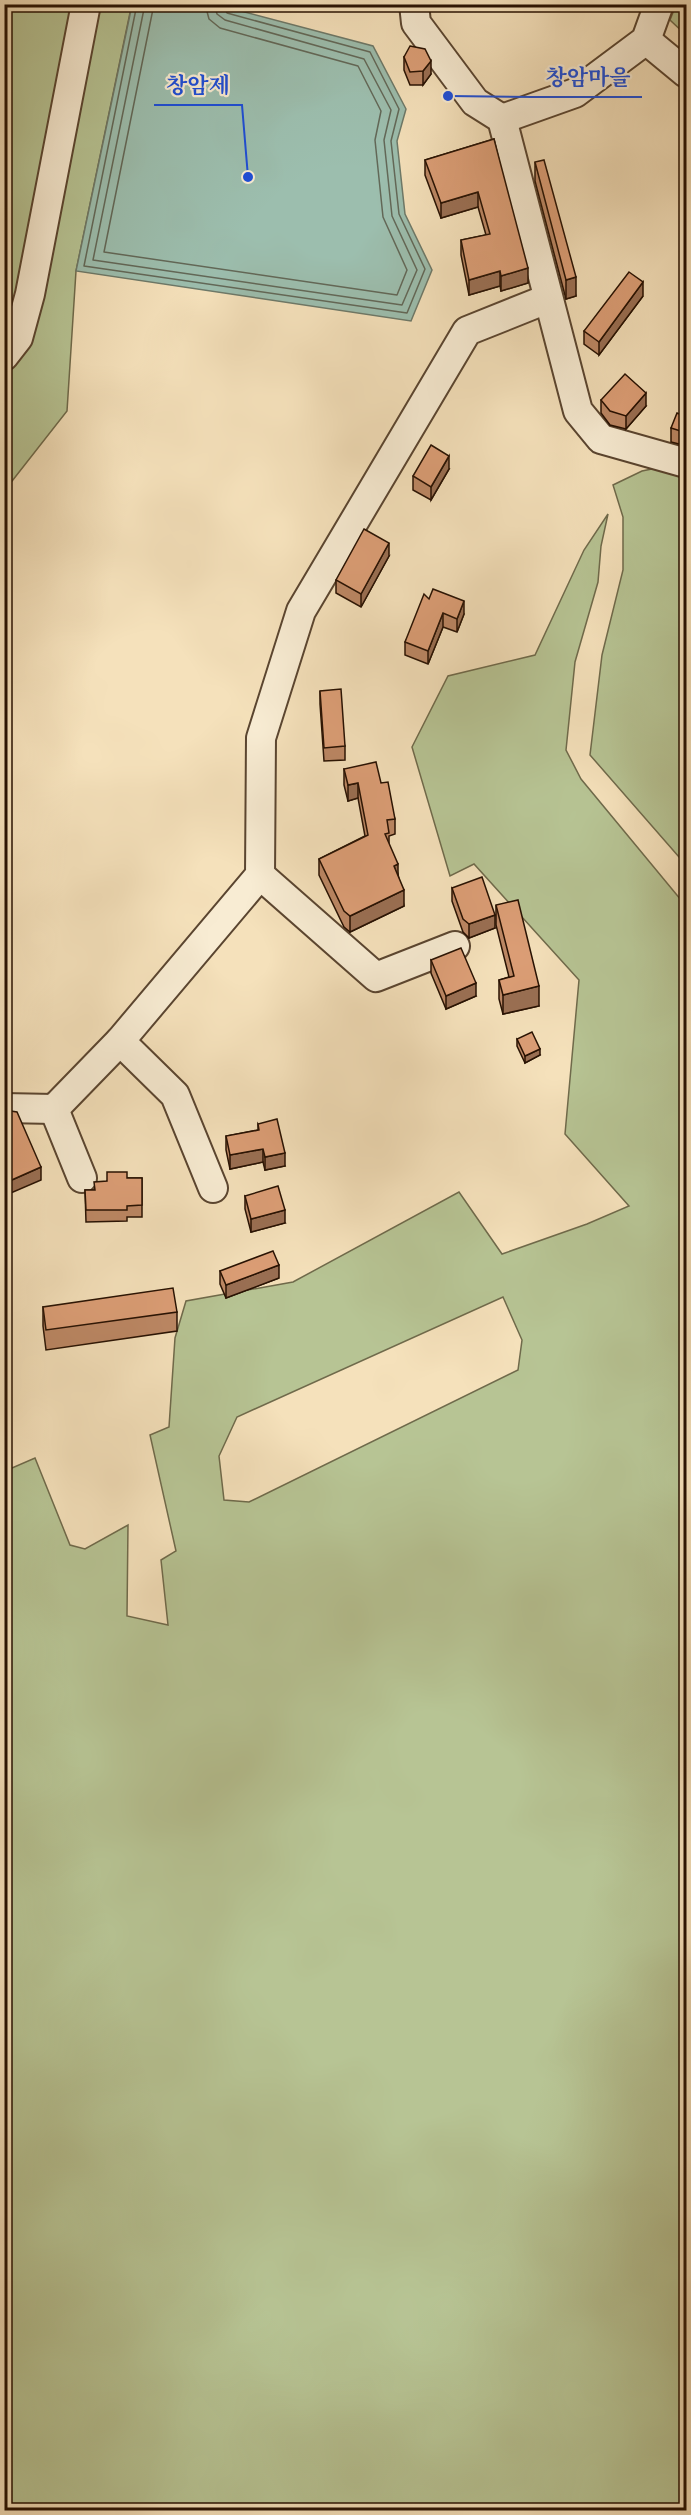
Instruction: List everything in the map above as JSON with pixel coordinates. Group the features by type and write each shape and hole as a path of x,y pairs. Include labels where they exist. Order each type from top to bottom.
{"street":[{"path":"4,356 18,338 30,294 86,4"},
{"path":"414,4 416,23 475,102 502,119 578,411 600,439 687,463"},
{"path":"502,119 575,93 646,40 659,4"},
{"path":"646,40 687,73"},
{"path":"4,1108 54,1109 120,1041 260,875 261,738 301,611 467,331 547,299"},
{"path":"260,875 376,977 455,946"},
{"path":"120,1041 175,1095 213,1188"},
{"path":"54,1109 82,1178"}],"green space":[{"path":"5,5 124,5 131,8 76,271 67,411 5,490"},
{"path":"676,5 686,5 686,35 670,20"},
{"path":"686,462 686,865 590,755 602,655 623,570 623,517 613,485 642,471"},
{"path":"608,514 601,546 598,582 575,662 566,750 581,779 686,906 686,2510 5,2510 5,1471 35,1458 70,1545 85,1549 128,1525 127,1616 168,1625 161,1560 176,1551 150,1435 169,1427 175,1338 186,1301 293,1282 459,1192 502,1254 587,1224 629,1206 565,1134 579,980 474,864 450,876 412,747 448,676 535,655 584,550","holes":["503,1297 522,1340 518,1370 249,1502 224,1500 219,1456 237,1417"]}],"water":[{"path":"132,5 218,5 373,46 406,109 397,141 405,214 432,270 411,321 76,271"}],"building":[{"path":"410,46 425,49 431,61 423,71 410,72 404,57"},
{"path":"494,139 528,268 501,276 500,271 469,280 461,240 490,234 478,192 441,203 425,160"},
{"path":"544,160 576,277 566,280 535,162"},
{"path":"629,272 643,282 599,342 584,331"},
{"path":"625,374 646,393 626,416 610,411 601,400"},
{"path":"677,413 687,417 687,433 671,428"},
{"path":"431,445 449,456 431,487 413,476"},
{"path":"364,529 389,543 361,594 336,580"},
{"path":"433,589 464,601 457,619 443,613 428,651 405,642 424,594 429,599"},
{"path":"341,689 345,746 324,748 320,691"},
{"path":"376,762 381,783 388,782 395,819 387,820 389,833 385,834 398,864 394,866 404,890 350,916 344,911 319,859 368,835 358,783 348,785 344,769"},
{"path":"482,877 495,915 469,924 463,919 452,888"},
{"path":"518,900 539,986 503,995 499,980 514,976 496,905"},
{"path":"461,948 476,983 446,996 431,960"},
{"path":"532,1032 540,1049 525,1056 517,1039"},
{"path":"4,1110 17,1112 41,1167 5,1183 6,1186 4,1186"},
{"path":"277,1119 285,1153 265,1157 263,1149 230,1155 226,1136 259,1130 258,1124"},
{"path":"107,1172 127,1172 127,1178 142,1178 142,1205 127,1206 127,1210 86,1210 85,1190 95,1190 94,1182 107,1181"},
{"path":"278,1186 285,1210 251,1219 245,1196"},
{"path":"273,1251 279,1265 226,1285 220,1271"},
{"path":"173,1288 177,1312 46,1330 43,1307"}],"place":[{"name":"창암마을","path":"448,96"},
{"name":"창암제","path":"248,177"}]}
